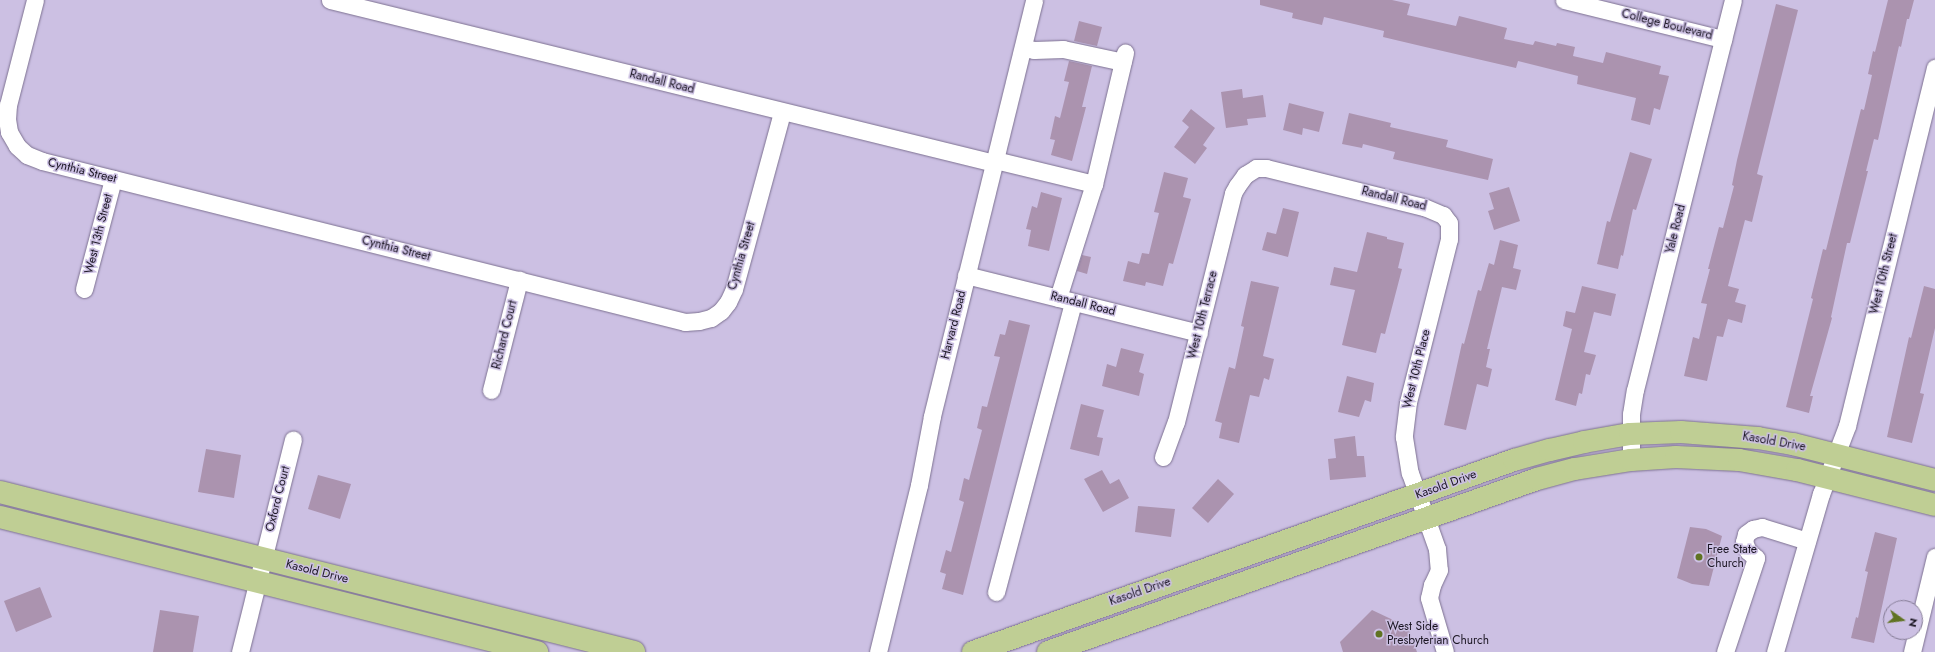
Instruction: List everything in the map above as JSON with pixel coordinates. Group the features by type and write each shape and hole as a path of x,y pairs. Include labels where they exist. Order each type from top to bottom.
{"main road":[{"name":"Kasold Drive","path":"974,652 1417,495 1550,450 1630,434 1680,432 1758,438 1837,455 1935,480"},
{"name":"Kasold Drive","path":"1048,652 1537,479 1575,469 1631,460 1683,457 1739,460 1769,464 1935,505"},
{"name":"Kasold Drive","path":"0,492 634,652"},
{"name":"Kasold Drive","path":"0,517 537,652"}],"street":[{"name":"Cynthia Street","path":"35,0 8,105 7,119 9,132 17,146 27,155 42,161 685,322 711,318 721,311 728,302 734,289 782,112"},
{"name":"Randall Road","path":"330,0 782,112 1094,184"},
{"name":"Harvard Road","path":"878,652 919,485 932,416 1034,0"},
{"name":"College Boulevard","path":"1564,0 1723,39"},
{"name":"Yale Road","path":"1631,460 1630,434 1635,390 1733,0"},
{"path":"996,592 1124,58 1063,49 1034,50 1023,48"},
{"name":"West 10th Street","path":"1775,652 1808,540 1847,426 1934,76"},
{"name":"Randall Road","path":"1245,175 1256,168 1266,168 1424,207 1438,212 1448,219"},
{"name":"West 10th Terrace","path":"1163,457 1176,422 1236,186 1245,175"},
{"name":"West 13th Street","path":"84,289 113,179"},
{"name":"West 10th Place","path":"1445,652 1429,598 1432,585 1439,570 1437,549 1434,537 1425,518 1417,495 1406,451 1405,422 1415,371 1449,239 1450,228 1448,219"},
{"name":"Randall Road","path":"966,275 1199,333"},
{"name":"Richard Court","path":"491,390 519,280"},
{"name":"Oxford Court","path":"263,559 293,440"},
{"path":"1725,652 1756,558 1748,551 1744,542 1746,534 1753,529 1762,527 1808,540"},
{"path":"1912,652 1935,557"},
{"path":"240,652 263,559"}],"building":[{"path":"1260,0 1392,0 1410,4 1407,15 1456,26 1459,16 1507,28 1504,39 1533,45 1535,41 1556,46 1557,43 1575,47 1573,56 1603,63 1606,52 1661,66 1659,74 1669,76 1660,110 1654,108 1650,125 1631,120 1636,98 1577,84 1578,76 1518,61 1516,68 1421,46 1383,37 1384,31 1324,17 1322,25 1292,18 1293,13 1260,5"},
{"path":"1888,0 1914,0 1909,19 1907,19 1901,47 1899,46 1878,140 1874,139 1866,171 1868,171 1850,243 1847,243 1832,318 1810,396 1813,396 1809,413 1786,407 1813,299 1811,298 1823,249 1826,250 1861,109 1864,110 1872,75 1868,74 1873,51 1875,52"},
{"path":"1776,4 1798,10 1757,174 1763,176 1752,222 1745,220 1728,286 1739,289 1735,302 1746,305 1742,323 1728,319 1723,337 1717,336 1707,381 1684,376 1693,337 1699,339 1707,304 1701,303 1710,269 1708,269 1719,227 1723,228 1734,186 1732,185 1737,160"},
{"path":"1079,21 1102,27 1097,46 1074,41"},
{"path":"1069,61 1092,66 1082,107 1086,107 1072,161 1051,155 1055,140 1050,139 1055,116 1060,118 1069,82 1064,81"},
{"path":"1242,89 1243,98 1263,95 1266,117 1247,119 1248,125 1226,128 1221,92"},
{"path":"1289,103 1324,112 1319,132 1303,128 1302,135 1283,130"},
{"path":"1191,109 1215,128 1203,145 1207,148 1195,164 1174,147 1189,127 1182,121"},
{"path":"1349,113 1391,123 1390,127 1448,140 1446,147 1493,159 1488,180 1393,159 1395,152 1363,144 1362,148 1342,144"},
{"path":"1630,152 1652,159 1636,210 1633,209 1623,256 1621,255 1618,269 1597,264 1607,221 1610,222"},
{"path":"1164,172 1188,178 1183,197 1191,199 1173,264 1169,263 1163,286 1146,282 1145,286 1123,281 1128,261 1139,264 1142,253 1149,254 1159,213 1154,212"},
{"path":"1509,187 1520,221 1494,230 1488,211 1494,209 1489,193"},
{"path":"1041,192 1062,198 1049,251 1028,246 1031,230 1026,229 1032,206 1037,208"},
{"path":"1283,208 1299,212 1288,257 1262,250 1267,232 1276,234"},
{"path":"1367,232 1404,243 1398,268 1402,269 1385,334 1381,333 1376,353 1342,345 1355,290 1330,285 1334,267 1357,272"},
{"path":"1500,240 1518,245 1513,268 1521,270 1516,290 1502,287 1487,349 1490,349 1486,367 1492,369 1488,387 1477,384 1466,430 1444,425 1462,343 1464,344 1478,290 1481,291 1489,263 1494,265"},
{"path":"1082,255 1091,257 1087,274 1077,271"},
{"path":"1251,281 1279,287 1263,356 1274,359 1269,380 1264,378 1259,397 1250,395 1239,443 1219,438 1222,423 1215,421 1229,367 1235,369 1244,327 1241,326"},
{"path":"1582,286 1616,294 1611,316 1594,312 1584,352 1596,355 1590,375 1586,374 1582,394 1579,393 1576,406 1555,400 1572,329 1563,326 1566,311 1575,313"},
{"path":"1924,286 1935,289 1935,328 1920,393 1924,394 1912,443 1887,437 1909,337 1911,338"},
{"path":"1009,320 1030,325 963,595 942,589 946,574 940,572 946,550 951,552 964,502 959,500 964,478 969,480 982,430 977,428 982,406 987,407 1000,357 994,356 1000,334 1005,335"},
{"path":"1121,348 1144,354 1139,372 1144,374 1139,396 1102,386 1107,364 1116,367"},
{"path":"1347,376 1374,383 1371,402 1365,400 1359,417 1338,412"},
{"path":"1081,404 1104,410 1097,437 1103,438 1099,456 1070,449"},
{"path":"1355,436 1357,456 1364,456 1366,477 1330,480 1328,459 1336,458 1334,439"},
{"path":"206,449 241,455 234,498 198,492"},
{"path":"1102,470 1110,484 1119,479 1129,498 1103,512 1084,479"},
{"path":"318,475 351,484 340,519 308,509"},
{"path":"1218,479 1234,494 1208,523 1192,508"},
{"path":"1138,506 1175,509 1171,537 1135,532"},
{"name":"Free State Church","path":"1690,527 1706,529 1722,536 1709,586 1692,584 1677,578"},
{"path":"1875,532 1897,538 1874,643 1851,638 1856,617 1858,618 1868,572 1865,571"},
{"path":"40,587 52,617 16,632 4,601"},
{"path":"160,610 199,616 193,652 153,652"},
{"name":"West Side Presbyterian Church","path":"1372,610 1408,627 1417,652 1343,652 1340,642"}],"place":[{"name":"Free State Church","path":"1699,557"},
{"name":"West Side Presbyterian Church","path":"1379,634"}]}
